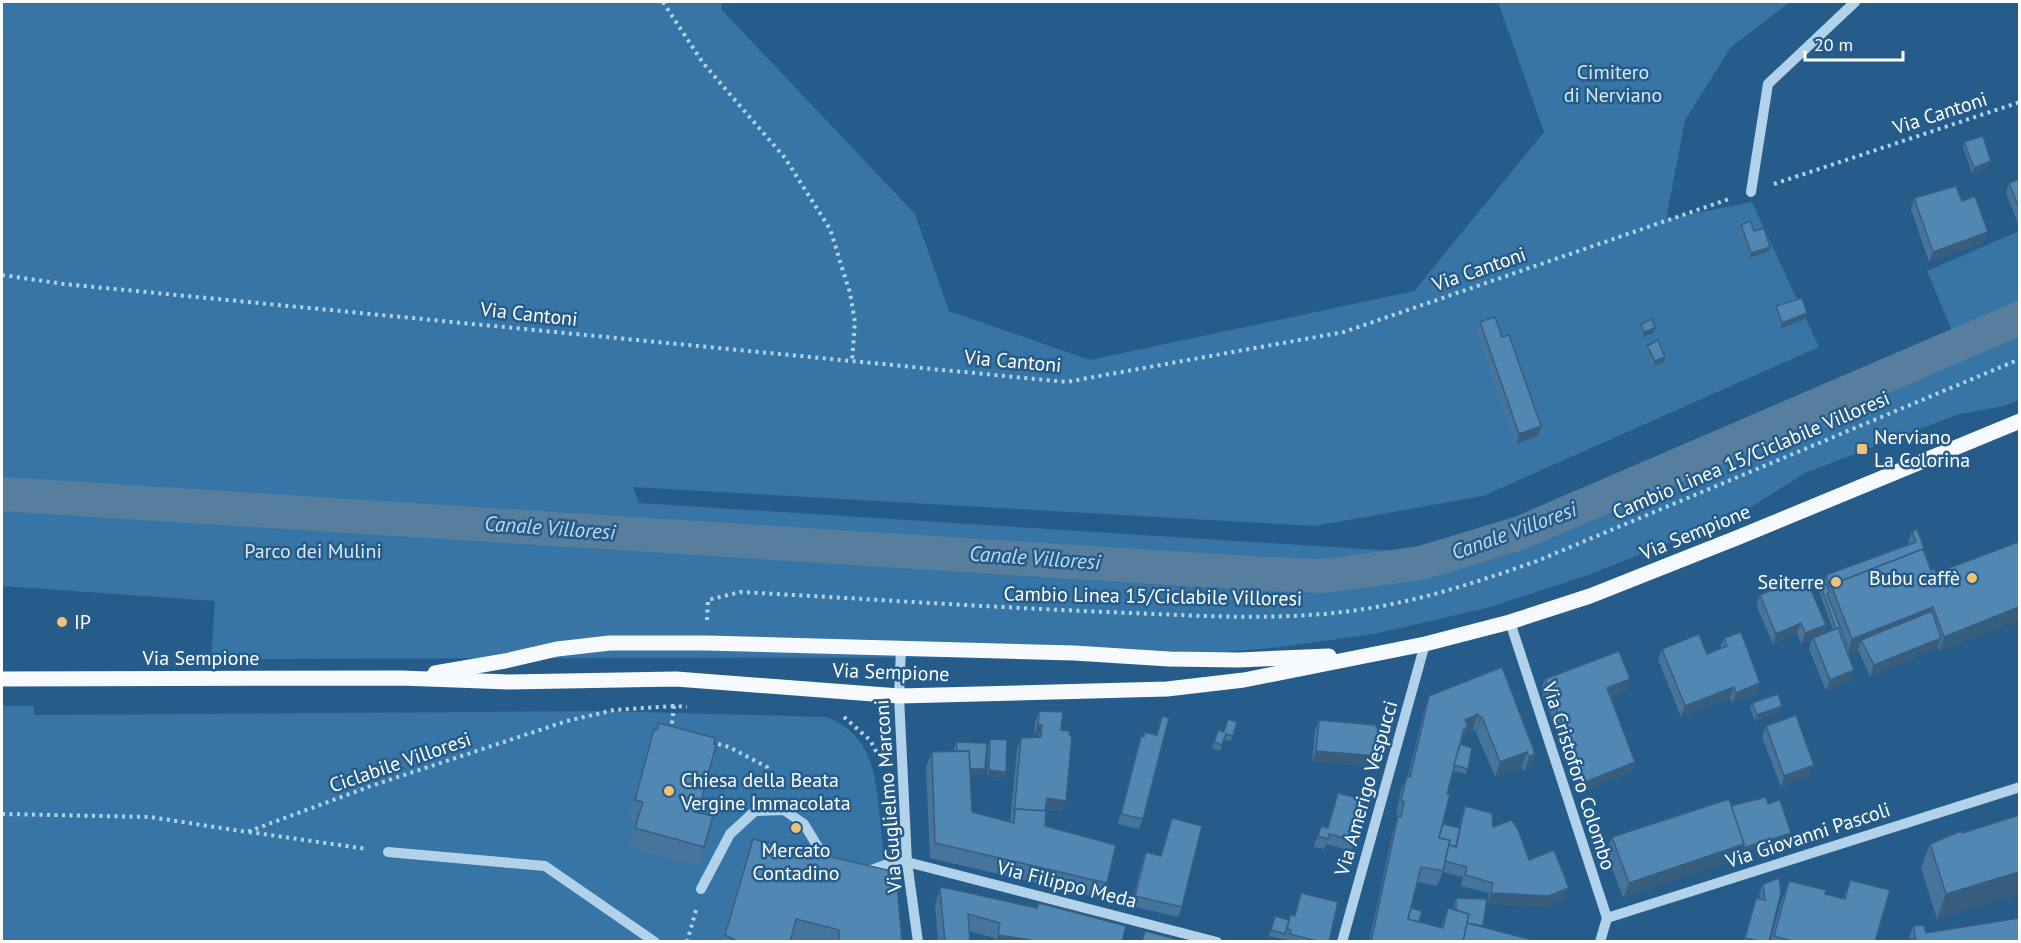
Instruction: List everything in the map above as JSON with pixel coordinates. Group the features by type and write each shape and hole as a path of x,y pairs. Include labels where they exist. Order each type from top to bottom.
{"main road":[{"name":"Via Sempione","path":"2,679 401,678 509,682 676,679 899,696 1167,689 1244,680 1425,644 1510,622 1590,596 2019,422"},
{"name":"Via Sempione","path":"401,678 505,661 557,649 610,643 706,643 1239,660 1376,653"}],"street":[{"path":"1751,192 1768,84 1856,2"},
{"name":"Via Cristoforo Colombo","path":"1510,622 1607,918"},
{"name":"Via Amerigo Vespucci","path":"1342,942 1425,644"},
{"name":"Via Guglielmo Marconi","path":"900,649 899,696 907,861 918,942"},
{"name":"Via Giovanni Pascoli","path":"1607,918 2019,787"},
{"path":"701,889 730,834 755,811 784,810 804,824 824,857 840,869"},
{"path":"388,852 545,866 656,942"},
{"path":"859,873 907,861"},
{"name":"Via Filippo Meda","path":"907,861 1217,942"},
{"path":"1600,942 1607,918"}],"path":[{"path":"663,2 703,63 785,158 830,229 850,293 855,322 852,361"},
{"name":"Via Cantoni","path":"2,275 64,284 1066,382 1344,332 2019,102"},
{"name":"Cambio Linea 15/Ciclabile Villoresi","path":"706,643 708,600 740,592 1002,608 1254,618 1305,616 1416,600 1537,561 2019,359"},
{"path":"676,679 670,732 680,735"},
{"name":"Ciclabile Villoresi","path":"2,814 150,817 247,832 371,786 567,721 614,710 674,706 698,707"},
{"path":"836,714 844,717 870,740 878,753 880,769 903,769"},
{"path":"710,742 729,747 767,767 784,810"},
{"path":"247,832 388,852"},
{"path":"687,942 701,889"}],"green space":[{"path":"2,2 722,2 721,9 915,214 949,311 1090,360 1414,291 1544,132 1498,2 1790,2 1731,47 1685,120 1666,219 1752,202 1819,347 1483,496 1315,526 633,487 639,503 1474,556 1664,480 1962,355 1927,271 2019,231 2019,400 2004,406 1959,414 1805,473 1735,517 1588,575 1487,608 1374,634 1273,648 1210,653 1093,657 211,659 215,601 2,586"},
{"path":"2,706 34,706 34,715 600,711 826,717 852,732 867,754 875,780 885,865 721,941 2,941"}],"building":[{"path":"1983,136 1991,161 1974,168 1964,142"},
{"path":"2019,179 2019,208 2009,183"},
{"path":"1956,186 1962,201 1975,196 1988,232 1933,252 1914,198"},
{"path":"1750,221 1754,231 1764,228 1770,247 1751,253 1741,225"},
{"path":"1802,298 1807,313 1782,323 1776,306"},
{"path":"1495,317 1502,337 1509,335 1541,426 1519,434 1480,322"},
{"path":"1652,319 1655,328 1644,332 1641,324"},
{"path":"1658,340 1665,357 1655,361 1647,346"},
{"path":"1917,529 1932,570 1923,549 1830,586 1826,575 1916,542 1912,531"},
{"path":"2018,542 2019,607 1944,637 1933,607 1852,639 1831,585 1923,549 1931,570 1935,569 1936,573"},
{"path":"1805,576 1826,625 1805,633 1801,623 1776,634 1760,595"},
{"path":"1826,584 1829,591 1827,594 1847,645 1844,646 1821,586"},
{"path":"1932,611 1941,638 1874,665 1861,640"},
{"path":"1838,628 1854,670 1830,680 1813,638"},
{"path":"1741,632 1760,683 1736,693 1734,687 1685,706 1662,649 1699,634 1707,654 1727,646 1724,638"},
{"path":"1619,651 1630,679 1607,688 1635,762 1585,782 1545,679"},
{"path":"1502,667 1535,753 1529,757 1527,752 1500,762 1482,717 1480,718 1478,714 1465,720 1468,727 1464,729 1447,794 1450,794 1439,838 1450,840 1443,871 1421,867 1408,919 1443,928 1448,908 1469,914 1463,942 1371,942 1398,816 1401,817 1404,801 1401,800 1407,776 1410,777 1429,696"},
{"path":"1778,694 1782,706 1757,715 1752,703"},
{"path":"1039,711 1063,712 1061,730 1070,731 1069,735 1072,736 1066,801 1047,798 1045,811 1015,809 1014,814 1021,738 1041,737 1042,725 1038,725"},
{"path":"1796,715 1814,765 1784,776 1766,726"},
{"path":"1162,716 1169,718 1143,819 1121,814 1141,736 1144,737 1144,732 1157,735"},
{"path":"1228,719 1237,722 1233,736 1226,734 1222,745 1214,742 1218,730 1224,732"},
{"path":"1319,720 1375,725 1383,736 1377,756 1316,751"},
{"name":"Chiesa della Beata Vergine Immacolata","path":"659,723 715,738 714,744 716,745 699,808 695,808 694,812 713,816 704,847 635,828 643,802 635,800 654,729 657,730"},
{"path":"990,739 1007,740 1006,772 989,770"},
{"path":"956,742 987,743 985,769 970,769 969,751 957,751"},
{"path":"1460,744 1472,748 1468,769 1454,765"},
{"path":"969,751 972,812 1014,823 1015,809 1046,811 1045,826 1116,845 1107,883 935,843 932,752"},
{"path":"1338,793 1365,800 1355,841 1329,834 1328,839 1318,836 1321,826 1328,828"},
{"path":"1766,797 1768,804 1780,800 1791,833 1743,848 1744,844 1731,806"},
{"path":"1729,799 1744,844 1629,883 1612,837"},
{"path":"1465,806 1492,813 1493,827 1512,820 1518,829 1529,860 1554,850 1569,888 1549,896 1491,893 1493,883 1465,875 1467,867 1445,861 1449,845 1456,847"},
{"path":"2019,815 2019,872 1946,894 1930,844 1961,831 1962,833"},
{"path":"1172,818 1202,826 1182,907 1135,896 1146,852 1161,856"},
{"path":"1443,824 1460,828 1456,846 1449,845 1450,840 1439,838"},
{"path":"753,839 896,872 902,942 839,942 839,930 796,919 790,942 739,942 725,935"},
{"path":"1779,878 1781,892 1769,942 1745,938 1756,898 1765,900 1763,884"},
{"path":"1850,880 1890,890 1875,942 1796,942 1774,936 1789,881 1826,890 1825,894 1845,899"},
{"path":"942,887 1037,908 1039,903 1126,926 1122,942 1037,942 998,935 1000,923 968,914 970,942 945,942 940,889"},
{"path":"1301,893 1338,902 1329,942 1320,942 1290,934 1291,930 1287,929 1290,915 1295,916"},
{"path":"1456,898 1487,899 1483,926 1467,923 1469,914 1456,910"},
{"path":"1411,908 1422,911 1419,922 1408,919"},
{"path":"1275,916 1289,920 1285,934 1271,930"},
{"path":"2019,918 2019,942 1877,942 1916,939 1913,926 1924,925 1926,933"},
{"path":"1467,923 1541,942 1463,942"},
{"path":"1145,931 1187,942 1142,942"}],"waterway":[{"name":"Canale Villoresi","path":"2,494 1325,576 1421,563 1520,533 2020,318"}],"place":[{"name":"Nerviano La Colorina","path":"1862,449"},
{"name":"Bubu caffè","path":"1972,578"},
{"name":"Seiterre","path":"1836,582"},
{"name":"IP","path":"62,622"},
{"name":"Chiesa della Beata Vergine Immacolata","path":"669,791"},
{"name":"Mercato Contadino","path":"796,828"}],"park label":[{"name":"Cimitero di Nerviano","path":"1613,84"},
{"name":"Parco dei Mulini","path":"313,551"}]}
